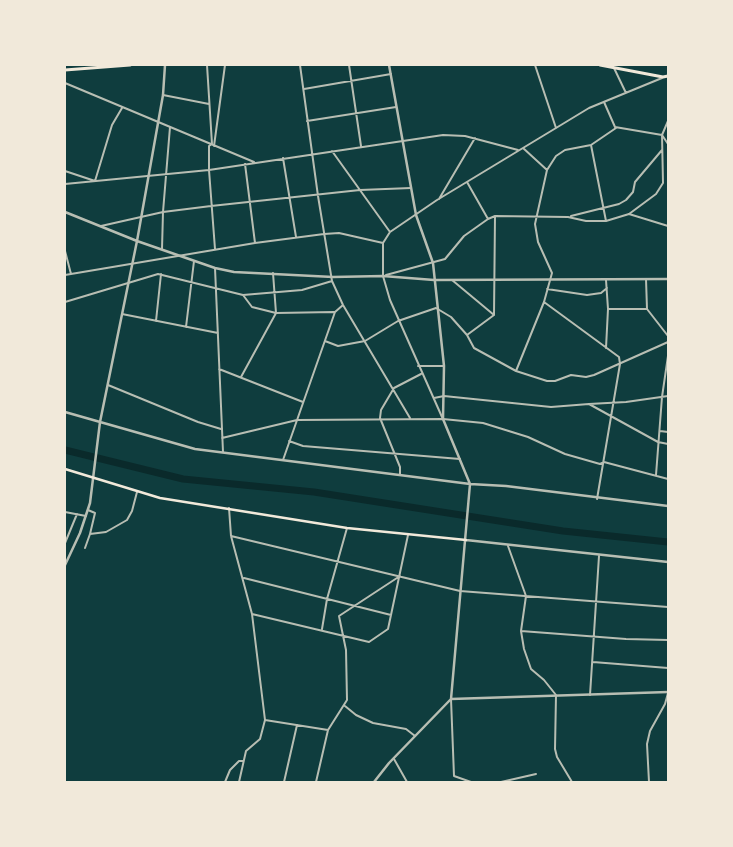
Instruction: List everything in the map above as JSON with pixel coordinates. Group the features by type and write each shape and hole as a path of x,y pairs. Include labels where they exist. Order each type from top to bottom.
{"main road":[{"path":"65,70 127,65"},
{"path":"600,65 663,77 668,76"},
{"path":"65,469 160,498 347,528 466,540"}],"street":[{"path":"65,565 88,510 95,470 100,422 137,241 158,124 165,65"},
{"path":"206,65 213,145"},
{"path":"215,249 209,146 213,145 225,65"},
{"path":"300,65 318,196 332,279 343,305 394,388 410,418"},
{"path":"349,65 361,146"},
{"path":"389,65 416,215 433,264 436,308 444,366 443,419"},
{"path":"535,65 556,128"},
{"path":"612,66 626,93"},
{"path":"303,89 391,74"},
{"path":"471,782 454,776 451,699 470,484 443,419 398,321 383,276 383,243 390,232 439,199 556,128 604,102 663,77"},
{"path":"65,84 254,163"},
{"path":"162,95 209,104"},
{"path":"604,102 616,128"},
{"path":"307,120 396,107"},
{"path":"95,181 112,125 122,108"},
{"path":"383,276 433,264 445,258 464,236 488,218 495,216 568,217 586,221 606,221 629,214 661,189 665,177 662,135 668,121"},
{"path":"162,249 165,175 170,127"},
{"path":"516,371 544,302 551,279 552,269 536,233 536,217 547,170 556,156 565,150 591,145 616,128 662,135 668,144"},
{"path":"65,184 209,170 443,135 475,138 519,150"},
{"path":"439,199 475,138"},
{"path":"591,145 606,221"},
{"path":"523,148 547,170"},
{"path":"568,217 619,204 630,196 635,182 663,149"},
{"path":"332,151 390,232"},
{"path":"283,158 296,237"},
{"path":"245,164 255,243"},
{"path":"65,171 95,181"},
{"path":"467,182 488,218"},
{"path":"98,226 163,212 211,206 360,190 411,188"},
{"path":"65,212 137,241 215,268 332,279 383,276 434,280 668,279"},
{"path":"629,214 668,226"},
{"path":"494,315 495,216"},
{"path":"65,275 215,249 338,232 383,243"},
{"path":"65,251 71,274"},
{"path":"186,327 194,261"},
{"path":"215,268 223,452"},
{"path":"241,378 276,313 273,273"},
{"path":"65,302 128,282 162,274 243,295 302,290 332,279"},
{"path":"156,321 162,274"},
{"path":"605,278 608,309 606,348"},
{"path":"646,279 647,309 668,336"},
{"path":"452,280 494,315"},
{"path":"547,289 587,295 601,293 606,288"},
{"path":"243,295 252,307 276,313 335,312"},
{"path":"544,302 619,357 620,364 597,499"},
{"path":"283,460 335,312 343,305"},
{"path":"325,341 338,346 365,341 398,321 436,308 451,317 467,335 474,348 516,371 547,381 555,381 571,375 586,377 594,375 668,342"},
{"path":"608,309 647,309"},
{"path":"122,314 218,333"},
{"path":"467,335 494,315"},
{"path":"656,475 662,397 668,356"},
{"path":"418,366 444,366"},
{"path":"219,368 303,402"},
{"path":"400,474 400,467 380,418 381,410 394,388 421,374"},
{"path":"108,385 198,422 221,429"},
{"path":"433,398 444,396 551,406 612,403 668,396"},
{"path":"589,404 658,442 668,444"},
{"path":"65,412 172,444 223,452 470,484 506,486 597,499 668,506"},
{"path":"222,438 296,420 443,419 483,423 528,437 565,454 668,479"},
{"path":"660,431 668,432"},
{"path":"289,441 303,446 460,460"},
{"path":"90,534 106,532 127,520 132,511 137,492"},
{"path":"229,508 231,536 244,578 252,614 265,720 260,739 246,751 240,782"},
{"path":"84,548 90,534 95,513 88,510"},
{"path":"65,512 77,514 93,521"},
{"path":"65,543 77,514"},
{"path":"322,630 327,599 340,560 347,528"},
{"path":"252,614 369,642 388,629 409,534"},
{"path":"231,536 340,560 460,591 668,607"},
{"path":"466,540 599,556 668,562"},
{"path":"508,546 526,596 521,631 524,649 531,669 544,680 556,695 555,749 557,757 572,782"},
{"path":"590,695 598,602 599,556"},
{"path":"316,782 328,730 345,706 347,700 344,636 339,616 400,576"},
{"path":"244,578 391,614"},
{"path":"521,631 626,639 668,640"},
{"path":"593,662 668,668"},
{"path":"374,782 451,699 668,693 665,704 650,730 647,744 649,782"},
{"path":"345,706 356,715 373,723 406,729 415,737"},
{"path":"265,720 328,730"},
{"path":"284,782 297,725"},
{"path":"394,759 407,782"},
{"path":"225,782 230,770 240,761 244,761"},
{"path":"502,782 536,774"}],"waterway":[{"path":"65,450 183,479 314,492 563,531 668,542"}]}
